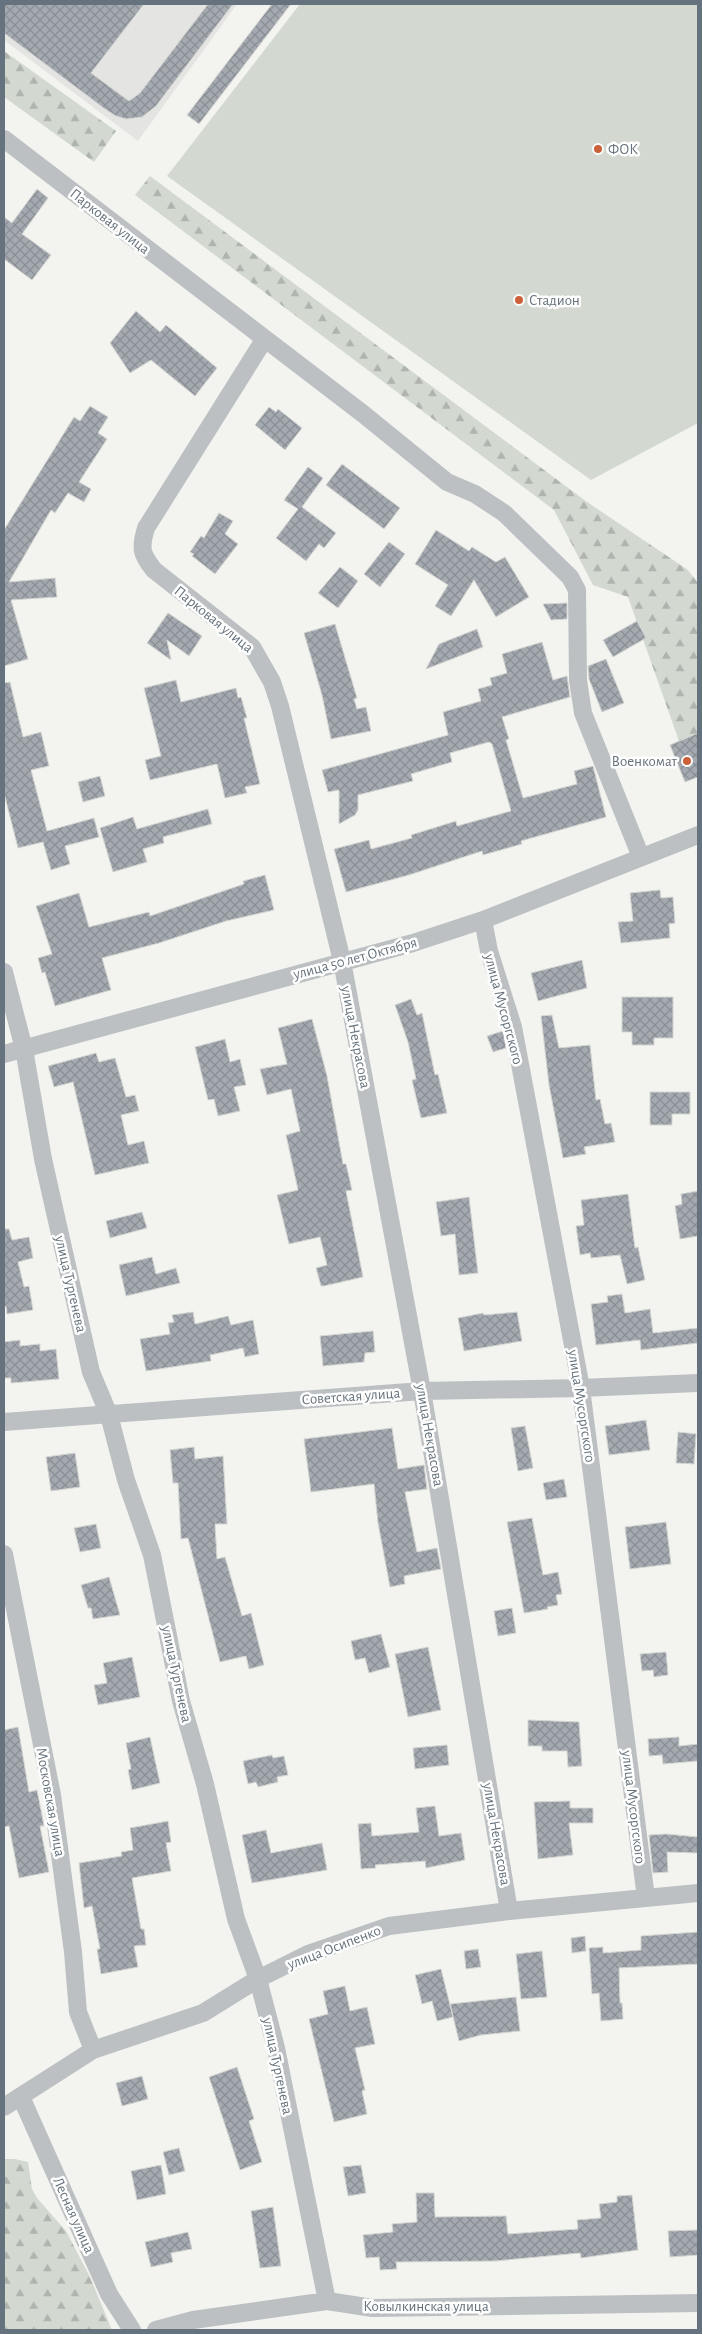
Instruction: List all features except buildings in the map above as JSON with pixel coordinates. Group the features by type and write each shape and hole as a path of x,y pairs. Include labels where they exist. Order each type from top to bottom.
{"street":[{"name":"Парковая улица","path":"4,139 103,213 264,340 362,413 447,482 475,494 504,513 570,577 577,590 578,680 583,713 641,857"},
{"name":"Парковая улица","path":"264,340 146,528 142,542 144,558 154,570 252,647 272,682 342,961"},
{"name":"улица 50 лет Октября","path":"4,1054 413,943 483,920 698,835"},
{"name":"улица Мусоргского","path":"483,920 489,951 512,1027 581,1388 646,1898"},
{"name":"улица Некрасова","path":"342,961 422,1391 510,1911"},
{"name":"улица Тургенева","path":"4,972 24,1049 43,1159 91,1372 109,1415 126,1480 152,1554 181,1701 205,1784 236,1919 258,1979 276,2048 327,2301"},
{"name":"Советская улица","path":"4,1422 422,1391 581,1388 698,1383"},
{"name":"Московская улица","path":"4,1554 52,1795 73,1952 78,2012 93,2050"},
{"name":"улица Осипенко","path":"4,2107 93,2050 203,2013 258,1979 308,1954 389,1926 510,1911 698,1893"},
{"name":"Лесная улица","path":"21,2097 109,2294 132,2330"},
{"name":"Ковылкинская улица","path":"156,2330 194,2320 327,2301 373,2308 698,2303"}],"shaded area":[{"path":"4,4 237,4 138,141 4,40"}],"green space":[{"name":"Стадион","path":"300,4 698,4 698,423 591,480 167,176"},
{"path":"4,51 116,131 94,162 4,97"},
{"path":"150,176 587,502 688,570 698,583 698,734 679,741 628,597 593,585 554,510 135,195"},
{"path":"4,2159 28,2162 32,2189 37,2198 66,2231 90,2277 112,2330 4,2330"}],"place":[{"name":"ФОК","path":"598,149"},
{"name":"Стадион","path":"519,300"},
{"name":"Военкомат","path":"687,761"}]}
